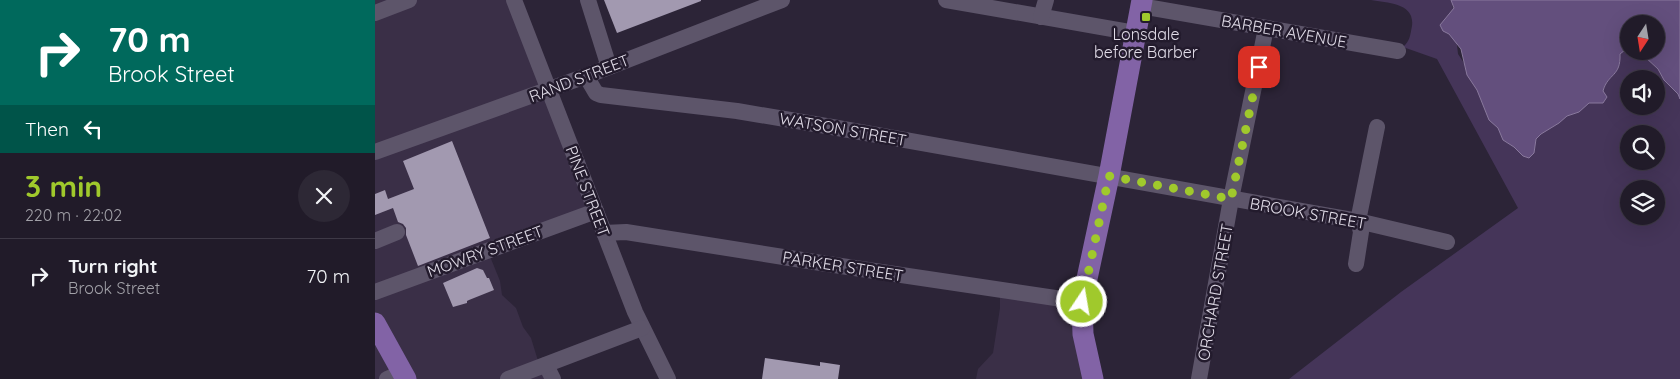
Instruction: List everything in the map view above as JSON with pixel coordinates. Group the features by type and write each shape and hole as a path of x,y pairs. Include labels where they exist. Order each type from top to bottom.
{"main road":[{"path":"1093,379 1083,334 1082,302 1109,176 1141,3"},
{"path":"375,323 396,377"}],"street":[{"path":"375,13 409,0"},
{"name":"PINE STREET","path":"514,0 642,328 667,379"},
{"path":"588,0 609,67"},
{"name":"RAND STREET","path":"375,152 586,76 782,0"},
{"path":"946,0 1135,33"},
{"path":"1041,17 1046,0"},
{"name":"BARBER AVENUE","path":"1141,3 1266,28 1398,51"},
{"name":"ORCHARD STREET","path":"1199,379 1231,199 1266,28"},
{"name":"WATSON STREET","path":"586,76 596,93 609,97 737,111 1109,176"},
{"path":"1356,264 1361,232 1358,221 1377,127"},
{"name":"BROOK STREET","path":"1109,176 1358,221 1447,242"},
{"name":"MOWRY STREET","path":"375,292 596,211"},
{"path":"375,241 397,232"},
{"name":"PARKER STREET","path":"604,233 626,232 1082,302"},
{"path":"508,379 549,372 642,328"}],"shaded area":[{"path":"375,0 518,0 596,202 487,249 500,281 502,295 516,308 523,327 531,338 539,364 553,379 375,379"},
{"path":"1371,0 1452,0 1458,54 1464,63 1599,0 1651,15 1620,15 1620,60 1665,60 1665,19 1680,94 1680,379 1289,379 1401,292 1518,208 1437,59 1403,47 1410,35 1412,18 1405,8 1392,3"},
{"path":"1451,0 1680,0 1680,99 1678,94 1665,81 1665,70 1659,70 1648,60 1665,60 1665,15 1620,15 1620,61 1616,71 1605,85 1603,91 1607,97 1603,103 1589,103 1579,112 1567,116 1536,139 1534,153 1529,158 1523,156 1503,140 1498,128 1489,120 1477,90 1467,75 1461,49 1449,34 1443,31 1440,25 1454,8"},
{"path":"1000,288 1076,298 1093,379 976,379 978,369 993,353 1000,308"}],"building":[{"path":"604,0 701,0 701,1 617,33"},
{"path":"452,141 490,238 418,266 406,235 406,228 398,222 393,208 375,215 375,194 385,190 388,199 414,189 403,161"},
{"path":"477,268 483,270 494,290 469,300 467,303 453,307 443,283"},
{"path":"765,358 820,366 820,362 840,365 838,379 762,379"}],"place":[{"name":"Lonsdale before Barber","path":"1146,17"}],"route":[{"path":"1082,302 1109,176 1231,199 1259,67"}]}
